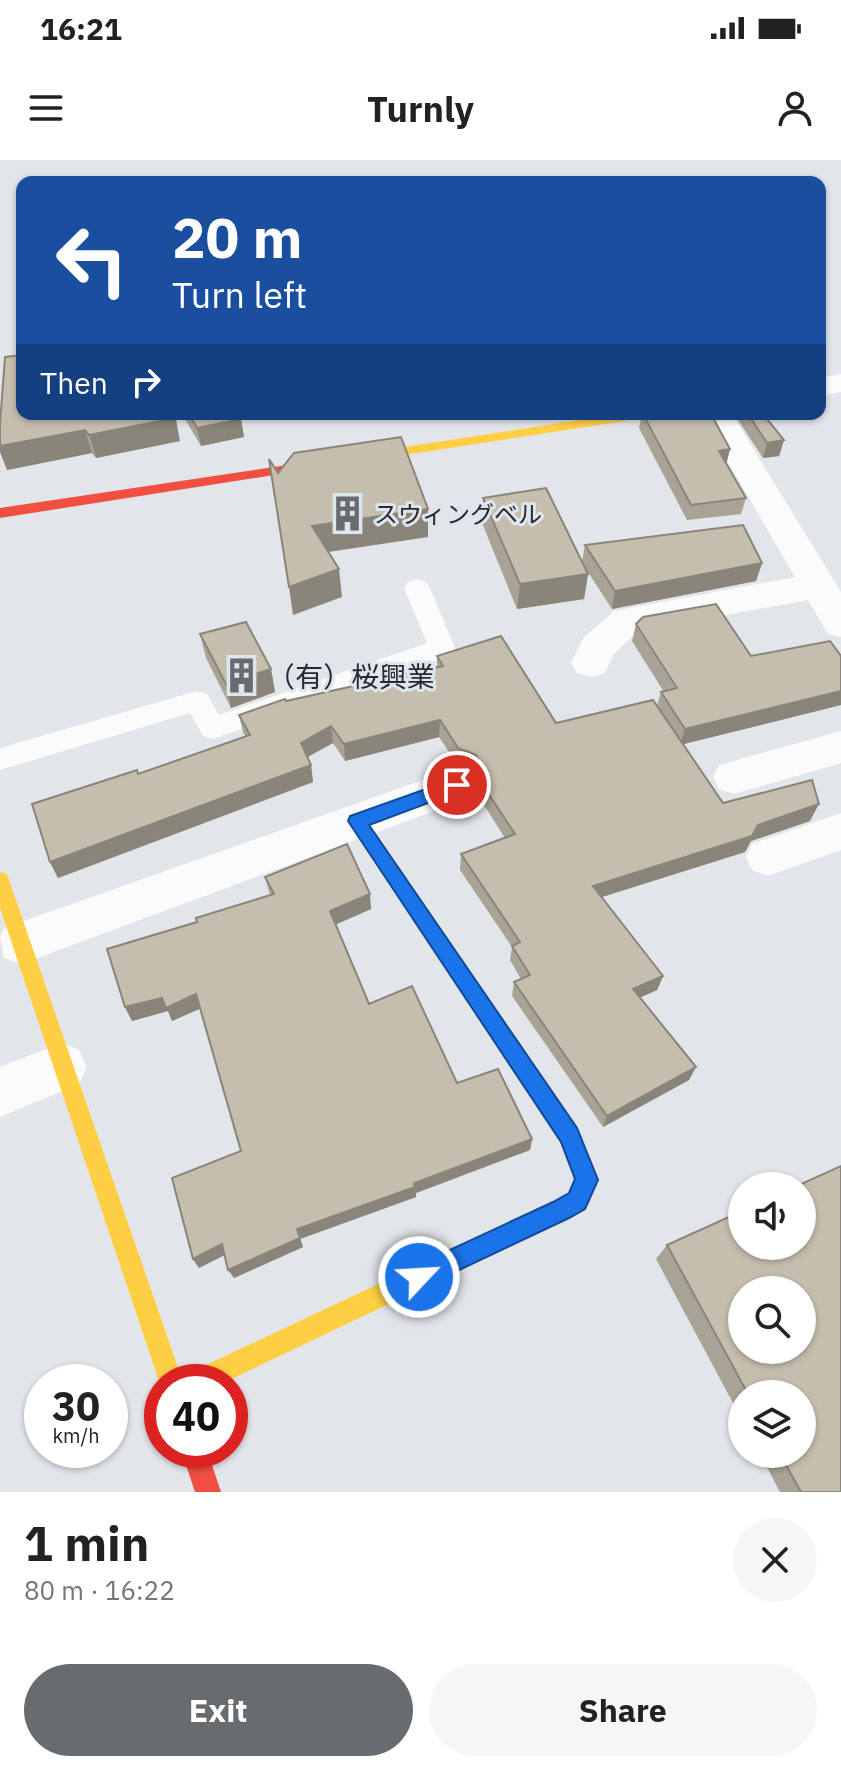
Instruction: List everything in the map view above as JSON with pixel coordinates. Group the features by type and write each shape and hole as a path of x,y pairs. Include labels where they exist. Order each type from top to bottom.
{"street":[{"path":"0,513 605,420"},
{"path":"720,420 841,624"},
{"path":"591,663 598,647 627,620 818,586"},
{"path":"734,777 841,747"},
{"path":"21,943 457,785"},
{"path":"236,1364 561,1210 577,1201 587,1180 569,1135 357,821"},
{"path":"768,857 841,831"},
{"path":"0,880 61,1067 165,1364"},
{"path":"0,1092 61,1067"},
{"path":"200,1468 208,1492"}],"lane":[{"path":"0,759 197,701 213,728 442,648 417,588"}],"building":[{"path":"16,356 16,420 165,420 89,435 85,430 0,446 5,357"},
{"path":"192,420 236,420 197,428"},
{"path":"646,420 714,420 730,449 719,451 746,498 691,505"},
{"path":"752,420 768,420 784,440 767,443"},
{"path":"401,437 428,509 312,526 339,569 289,587 269,459 278,473 294,453"},
{"path":"546,488 588,574 520,584 483,498"},
{"path":"743,525 762,563 615,591 585,545"},
{"path":"716,604 751,656 830,641 841,656 841,691 685,729 661,692 677,688 636,624 643,617"},
{"path":"246,622 271,669 226,684 200,634"},
{"path":"501,636 556,723 653,700 723,803 812,780 819,804 758,825 752,836 593,886 663,976 633,989 696,1067 607,1116 514,982 530,975 512,946 520,942 461,854 515,834 478,778 482,767 476,755 458,748 440,720 344,744 331,726 301,743 311,765 50,862 32,804 137,770 138,774 250,735 239,715 285,699 443,666 437,656"},
{"path":"347,844 370,894 330,911 369,1004 412,986 457,1083 498,1069 532,1139 414,1183 415,1187 297,1229 300,1238 228,1270 222,1244 193,1259 172,1178 241,1151 196,994 166,1008 162,998 125,1007 107,949 197,922 196,918 274,894 265,877"},
{"path":"841,1166 841,1492 801,1492 788,1468 816,1468 816,1380 740,1380 732,1364 816,1364 816,1276 728,1276 728,1357 667,1245 728,1217 728,1260 816,1260 816,1177"}],"traffic: slow":[{"path":"301,467 605,420"},
{"path":"0,880 165,1364"},
{"path":"236,1364 561,1210 577,1201 582,1190"}],"traffic: jam":[{"path":"0,513 301,467"},
{"path":"357,821 569,1135 587,1180 582,1190"},
{"path":"200,1468 208,1492"}],"place":[{"name":"スウィングベル","path":"348,514"},
{"name":"（有）桜興業","path":"241,676"}],"route":[{"path":"419,1277 577,1201 587,1180 569,1135 357,821 457,785"}]}
